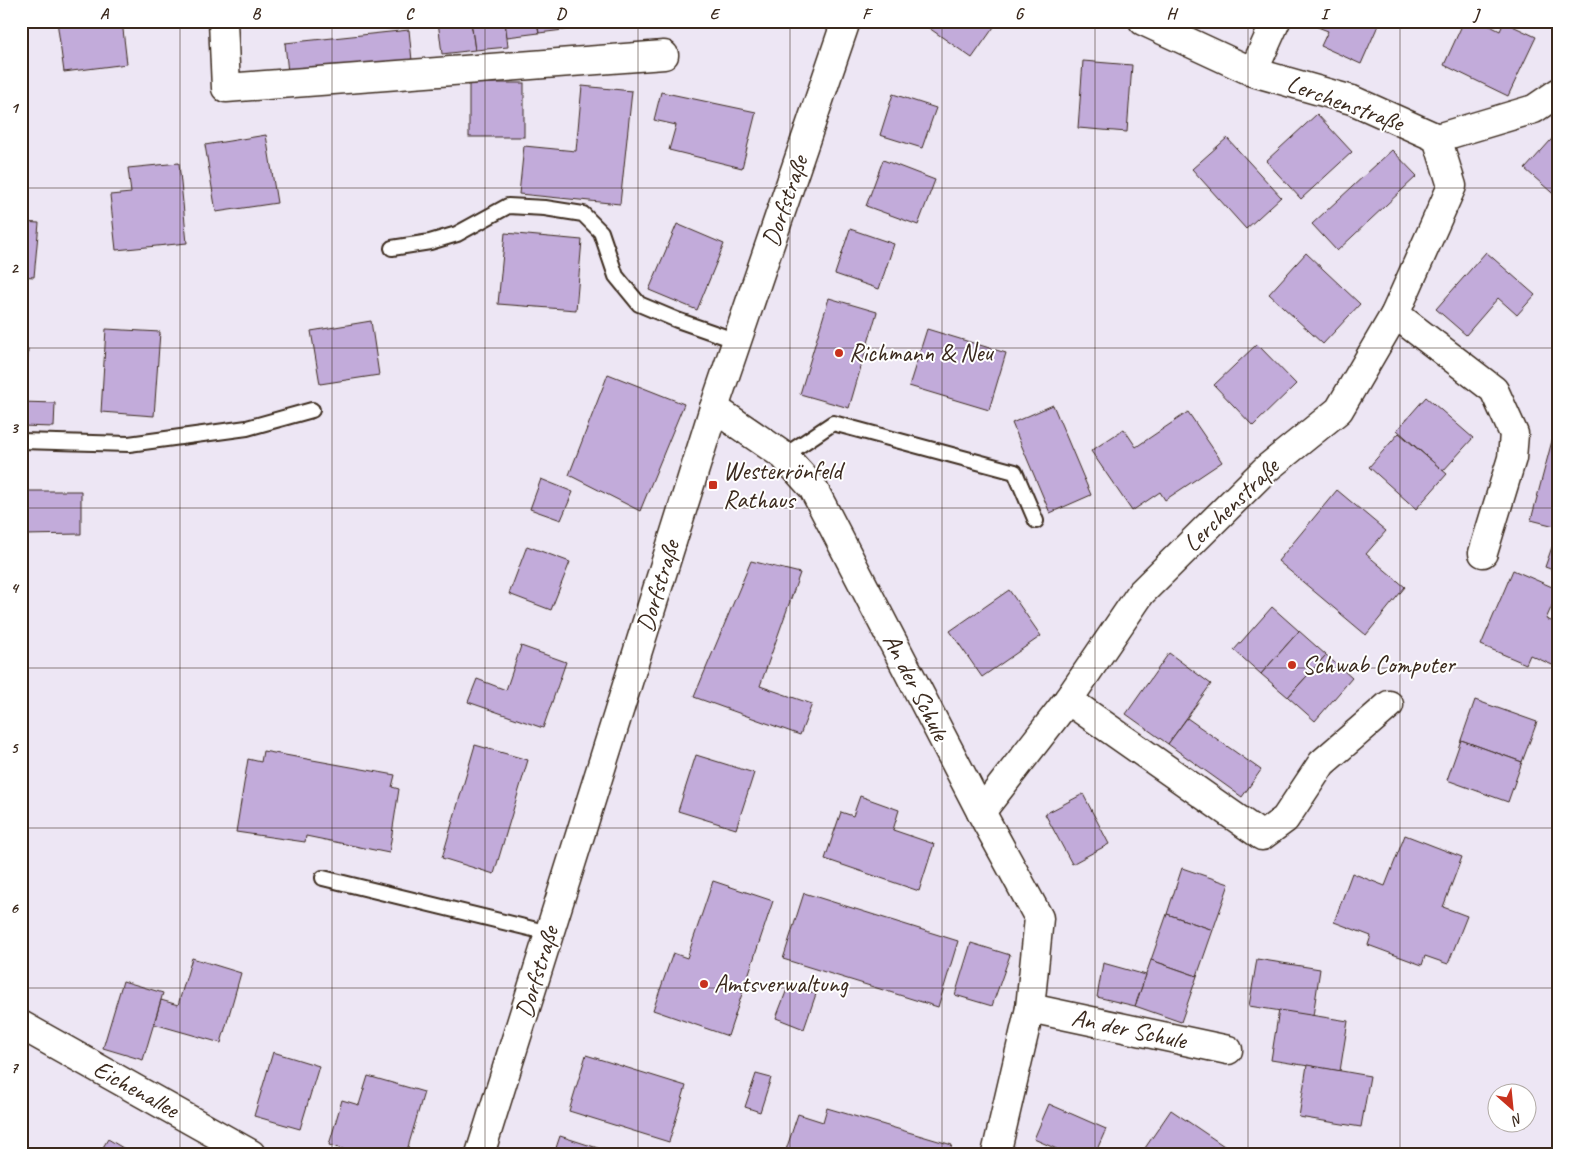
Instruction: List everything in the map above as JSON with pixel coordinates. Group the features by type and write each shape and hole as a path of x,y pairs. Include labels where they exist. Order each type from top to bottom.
{"street":[{"path":"223,21 226,88 664,55"},
{"name":"Dorfstraße","path":"480,1154 714,408 846,21"},
{"name":"Lerchenstraße","path":"1143,21 1253,72 1352,100 1437,138 1534,109 1559,92"},
{"name":"Lerchenstraße","path":"1253,72 1276,21"},
{"name":"Lerchenstraße","path":"981,812 1068,700 1141,593 1266,469 1339,410 1395,314 1452,186 1437,138"},
{"path":"1395,314 1494,390 1514,434 1512,458 1483,553"},
{"name":"An der Schule","path":"714,408 784,456 813,488 981,812 1039,918 1030,1008 996,1154"},
{"path":"1068,700 1262,836 1286,819 1322,763 1389,705"},
{"name":"An der Schule","path":"1030,1008 1228,1050"},
{"name":"Eichenallee","path":"21,1025 251,1154"}],"lane":[{"path":"392,248 430,242 457,234 508,206 545,208 583,214 600,232 616,276 639,304 677,320 737,341"},
{"path":"21,441 129,444 247,428 312,410"},
{"path":"784,456 833,423 1015,472 1036,521"},
{"path":"323,878 549,933"}],"building":[{"path":"57,21 122,21 127,64 64,72"},
{"path":"438,21 471,21 475,50 442,54"},
{"path":"471,21 505,21 508,47 475,50"},
{"path":"505,21 537,21 539,33 507,37"},
{"path":"537,21 570,21 571,29 539,33"},
{"path":"919,21 991,21 996,24 972,58"},
{"path":"1311,21 1380,21 1361,64 1321,46 1328,31 1310,24"},
{"path":"1464,21 1480,21 1500,31 1504,22 1536,37 1508,96 1444,65"},
{"path":"409,30 412,61 288,73 285,43"},
{"path":"1083,61 1132,65 1127,132 1078,128"},
{"path":"469,83 524,83 524,137 469,137"},
{"path":"582,86 632,91 620,204 519,194 524,146 576,151"},
{"path":"661,92 756,112 742,168 669,150 676,125 654,120"},
{"path":"893,94 936,108 922,148 880,135"},
{"path":"1317,114 1352,152 1301,199 1266,161"},
{"path":"1559,131 1559,199 1525,169"},
{"path":"266,135 277,203 216,212 205,145"},
{"path":"1227,138 1281,197 1246,229 1192,169"},
{"path":"1392,150 1417,176 1337,251 1312,224"},
{"path":"883,160 935,180 918,225 866,206"},
{"path":"179,163 187,243 116,250 110,195 131,193 128,168"},
{"path":"21,222 39,223 34,277 21,276"},
{"path":"677,224 724,244 697,310 649,290"},
{"path":"850,229 894,244 879,289 835,274"},
{"path":"505,233 582,240 576,310 498,304"},
{"path":"1486,252 1535,295 1517,315 1498,298 1466,335 1436,309"},
{"path":"1306,253 1360,304 1323,344 1269,294"},
{"name":"Richmann & Neu","path":"829,298 877,312 849,408 800,394"},
{"path":"371,321 379,375 320,384 311,331"},
{"path":"106,329 160,332 154,416 101,412"},
{"path":"927,329 1006,353 989,410 909,386"},
{"path":"1257,344 1296,384 1253,426 1214,385"},
{"path":"21,349 28,349 26,401 21,400"},
{"path":"608,374 684,404 640,511 569,475"},
{"path":"1426,397 1473,438 1443,471 1397,430"},
{"path":"21,402 55,403 54,427 21,426"},
{"path":"1053,405 1091,495 1050,513 1012,423"},
{"path":"1188,412 1222,462 1165,500 1160,492 1132,511 1091,451 1124,429 1136,447"},
{"path":"1399,433 1447,474 1416,509 1369,467"},
{"path":"1553,437 1559,439 1559,527 1531,520"},
{"path":"541,479 573,492 561,520 530,509"},
{"path":"1337,490 1386,531 1366,554 1405,587 1366,635 1278,561"},
{"path":"23,491 81,491 81,534 24,535"},
{"path":"527,546 570,562 551,610 509,594"},
{"path":"1552,547 1559,550 1559,572 1545,567"},
{"path":"751,561 800,573 760,686 812,704 800,735 694,697"},
{"path":"1513,570 1559,590 1546,619 1559,624 1559,668 1530,655 1526,664 1481,645"},
{"path":"1009,590 1041,636 982,677 950,631"},
{"path":"1272,607 1299,631 1261,674 1234,650"},
{"path":"1299,631 1326,655 1288,697 1261,674"},
{"path":"521,646 566,662 543,728 468,702 477,679 506,690"},
{"path":"1169,653 1211,684 1168,744 1126,714"},
{"path":"1326,655 1352,678 1315,721 1288,697"},
{"path":"1475,700 1537,722 1522,762 1461,740"},
{"path":"1187,718 1261,770 1242,797 1168,744"},
{"path":"1461,740 1522,762 1508,802 1447,780"},
{"path":"475,745 528,760 494,874 442,858"},
{"path":"263,751 395,775 392,787 399,789 389,853 306,836 305,842 236,832 248,759 261,762"},
{"path":"696,755 754,773 736,829 678,811"},
{"path":"1083,794 1109,844 1072,864 1045,814"},
{"path":"860,796 899,810 893,830 934,844 919,891 825,859 841,812 853,816"},
{"path":"1405,835 1462,857 1443,907 1467,916 1448,964 1425,956 1422,965 1368,945 1371,936 1334,922 1352,873 1385,886"},
{"path":"1182,868 1229,884 1213,930 1167,914"},
{"name":"Amtsverwaltung","path":"713,881 773,901 728,1036 653,1010 673,953 687,958"},
{"path":"804,893 958,941 938,1007 783,959"},
{"path":"1167,914 1213,930 1197,976 1151,960"},
{"path":"971,943 1010,955 992,1006 955,995"},
{"path":"192,958 241,973 221,1043 154,1024 161,1000 178,1005"},
{"path":"1257,959 1320,969 1313,1016 1249,1006"},
{"path":"1151,960 1197,976 1181,1022 1135,1006"},
{"path":"1103,963 1146,975 1135,1006 1097,997"},
{"path":"123,981 163,993 143,1060 103,1048"},
{"path":"789,984 816,994 804,1029 776,1018"},
{"path":"1279,1010 1348,1021 1340,1071 1271,1060"},
{"path":"273,1052 319,1066 300,1129 254,1116"},
{"path":"586,1055 686,1086 669,1142 569,1111"},
{"path":"1307,1065 1370,1076 1361,1127 1299,1117"},
{"path":"756,1074 771,1078 760,1112 745,1107"},
{"path":"368,1076 424,1092 406,1154 359,1154 329,1145 342,1100 359,1105"},
{"path":"1049,1104 1106,1129 1095,1154 1068,1154 1034,1139"},
{"path":"827,1108 952,1145 949,1154 785,1153 798,1114 823,1122"},
{"path":"1171,1110 1227,1148 1224,1154 1147,1154 1143,1151"},
{"path":"560,1136 610,1152 610,1154 554,1154"},
{"path":"108,1139 133,1154 99,1154"}],"place":[{"name":"Richmann & Neu","path":"839,353"},
{"name":"Westerrönfeld Rathaus","path":"713,485"},
{"name":"Schwab Computer","path":"1292,665"},
{"name":"Amtsverwaltung","path":"704,984"}]}
